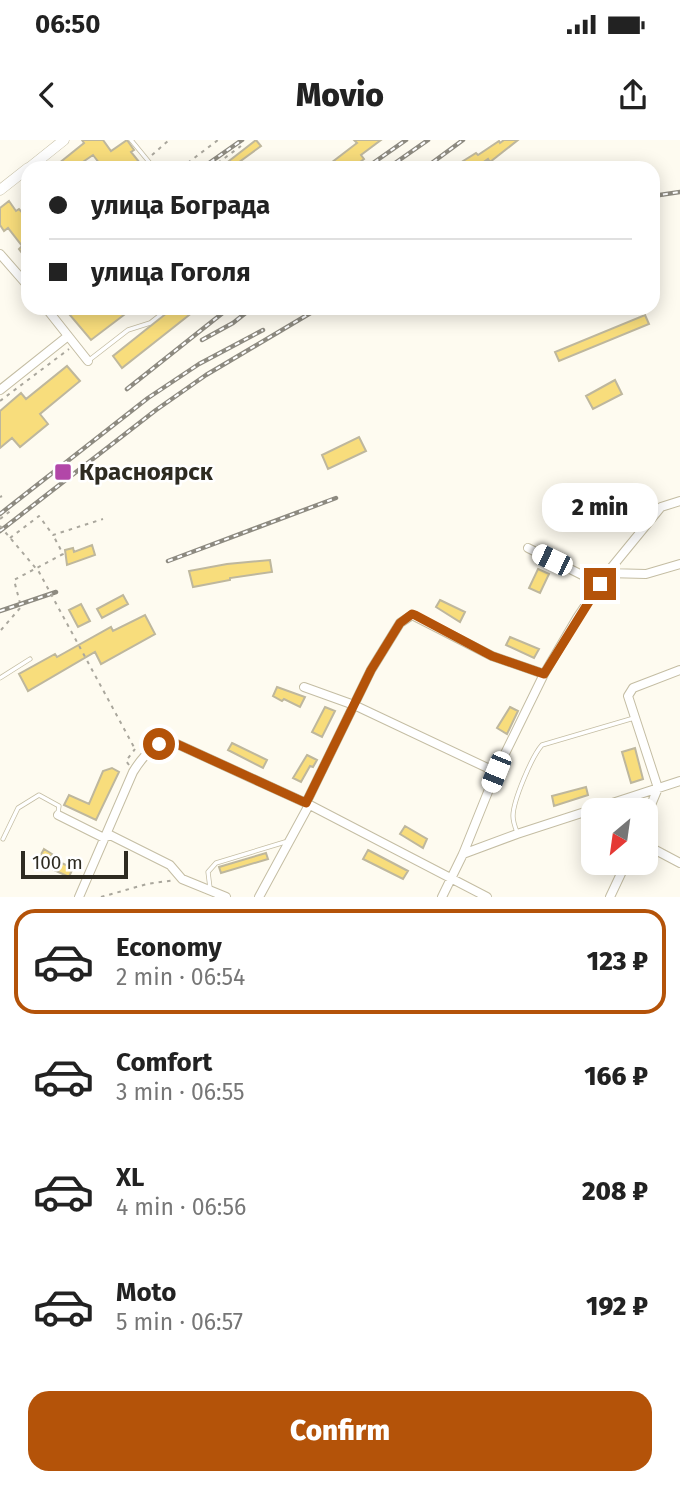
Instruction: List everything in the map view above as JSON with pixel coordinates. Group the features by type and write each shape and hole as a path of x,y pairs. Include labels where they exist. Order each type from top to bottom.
{"street":[{"path":"37,161 64,140"},
{"path":"0,190 21,174"},
{"path":"0,254 21,278"},
{"path":"52,315 88,361"},
{"path":"0,390 68,336"},
{"path":"442,897 463,854 496,772 544,674 607,573 661,507 680,501"},
{"path":"528,548 600,584"},
{"path":"607,573 646,574 680,564"},
{"path":"259,897 371,670 400,623 412,614 415,615 492,656 544,674"},
{"path":"654,798 658,788 628,695 633,688 680,670"},
{"path":"304,687 354,705 496,772"},
{"path":"79,897 141,760 159,744 177,744 307,804 487,897"},
{"path":"463,854 680,781"},
{"path":"58,815 104,838"},
{"path":"104,838 110,835 170,865 182,879 226,897"},
{"path":"658,851 680,863"},
{"path":"610,897 620,875"}],"lane":[{"path":"131,140 147,159"},
{"path":"88,361 128,330 150,323 160,315"},
{"path":"0,678 30,659"},
{"path":"517,834 512,819 514,806 533,755 542,745 634,719"},
{"path":"4,839 18,808 39,795 59,806 58,815"},
{"path":"211,891 208,872 216,863 287,842"}],"path":[{"path":"147,159 169,140"},
{"path":"190,161 218,140"},
{"path":"221,161 241,146"},
{"path":"0,401 75,345"},
{"path":"0,519 13,509"},
{"path":"1,630 21,607 14,580 63,554 39,516 9,538"},
{"path":"53,535 103,519"},
{"path":"0,526 39,572 135,749 126,761"},
{"path":"101,897 147,884 182,879"}],"building":[{"path":"82,140 103,140 111,151 127,140 134,150 131,152 138,161 98,161 93,155 84,161 62,161 84,143"},
{"path":"256,140 261,146 241,161 229,161"},
{"path":"354,140 381,140 361,155 364,159 361,161 334,161 357,143"},
{"path":"504,140 518,140 491,161 463,161 499,141 500,143"},
{"path":"9,201 16,211 19,209 21,211 21,245 8,228 4,231 0,225 0,208"},
{"path":"70,315 124,315 91,340"},
{"path":"164,315 189,315 122,368 113,356"},
{"path":"645,315 649,324 559,361 555,352"},
{"path":"67,366 80,381 40,414 48,424 20,447 12,438 0,448 0,411 21,393 26,399"},
{"path":"615,380 622,394 593,409 586,396"},
{"path":"359,437 366,451 328,469 322,455"},
{"path":"92,545 95,555 67,565 65,550 73,548 74,552"},
{"path":"270,560 272,572 193,587 189,571 227,564"},
{"path":"538,569 549,574 540,593 529,588"},
{"path":"123,595 128,604 102,618 97,609"},
{"path":"440,600 465,612 460,622 436,607"},
{"path":"81,604 90,621 78,627 69,610"},
{"path":"145,615 155,634 101,664 95,652 28,691 19,674 55,654 57,657 111,627 113,631"},
{"path":"510,637 539,649 534,658 506,645"},
{"path":"277,687 305,697 300,707 273,696"},
{"path":"325,707 335,711 322,737 312,732"},
{"path":"510,707 518,711 507,734 497,728"},
{"path":"232,743 267,760 263,768 228,750"},
{"path":"635,748 643,779 631,783 622,752"},
{"path":"307,755 317,760 313,767 310,766 301,782 293,778"},
{"path":"112,768 119,772 96,820 64,805 69,795 89,804 103,771"},
{"path":"586,787 588,795 554,806 552,796"},
{"path":"405,826 427,839 423,848 400,834"},
{"path":"44,849 52,854 50,858 73,868 69,877 54,870 56,867 39,858"},
{"path":"368,850 408,871 403,879 363,859"},
{"path":"266,853 268,859 221,873 219,867"}],"railway":[{"path":"212,161 242,140"},
{"path":"376,161 406,140"},
{"path":"398,161 428,140"},
{"path":"434,161 463,140"},
{"path":"660,195 680,192"},
{"path":"127,389 220,315"},
{"path":"202,340 243,315"},
{"path":"0,531 156,410 206,375 307,315"},
{"path":"0,514 148,398 199,364 263,330"},
{"path":"168,561 336,498"},
{"path":"0,611 56,592"}],"place":[{"name":"Красноярск","path":"63,472"}],"route":[{"path":"159,744 177,744 306,803 371,670 400,623 412,614 492,656 544,674 600,584"}]}
